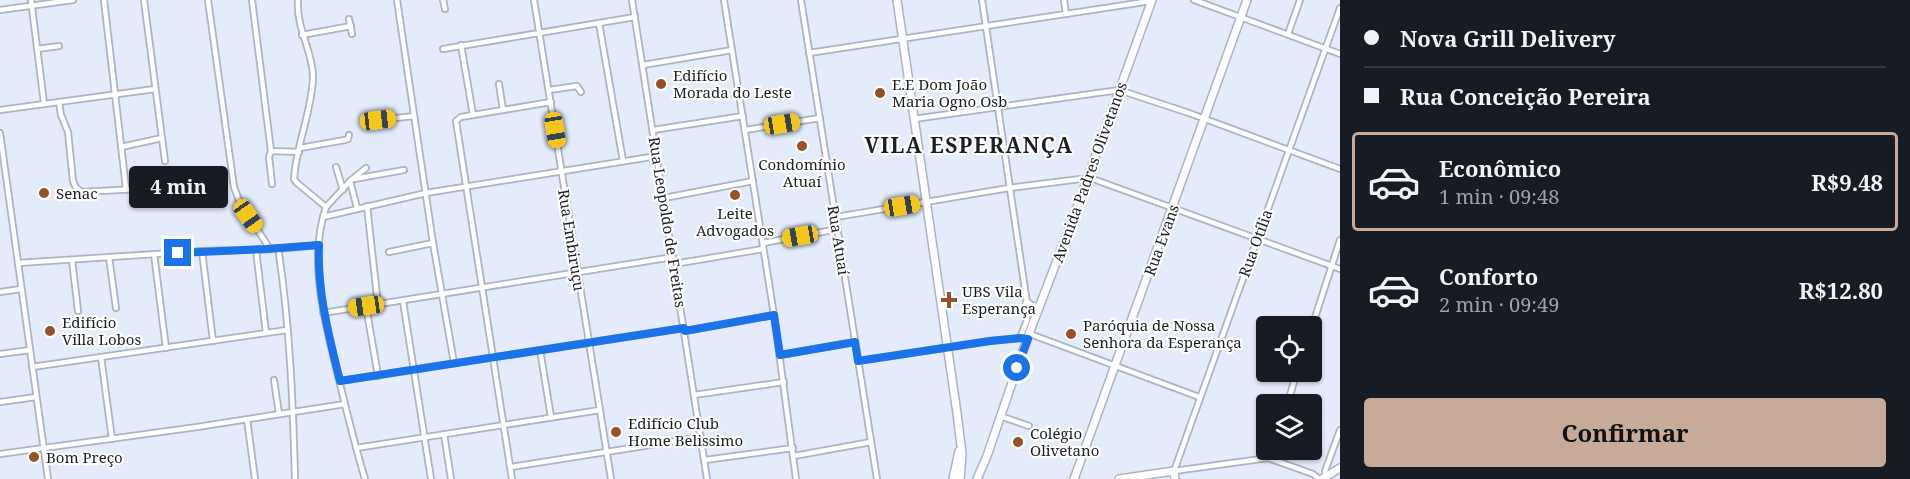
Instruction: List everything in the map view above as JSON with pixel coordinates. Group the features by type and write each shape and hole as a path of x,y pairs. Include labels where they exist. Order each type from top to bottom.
{"street":[{"path":"0,10 32,3 73,0"},
{"path":"104,0 126,188"},
{"path":"144,0 165,162"},
{"path":"208,0 234,187 240,203 270,249"},
{"path":"252,0 271,151 269,157 272,184"},
{"path":"298,0 298,22 310,60 313,80 295,181 326,207"},
{"path":"397,0 441,295 454,363"},
{"path":"443,0 445,9"},
{"name":"Rua Embiruçu","path":"534,0 611,479"},
{"name":"Rua Leopoldo de Freitas","path":"632,0 707,479"},
{"path":"724,0 774,315 796,479"},
{"name":"Rua Atuaí","path":"801,0 877,479"},
{"path":"897,0 960,443 962,467 960,479"},
{"path":"982,0 996,107 1027,303 1026,337"},
{"path":"1064,0 1066,14"},
{"path":"1194,0 1340,54"},
{"name":"Rua Evans","path":"1074,479 1247,0"},
{"path":"1288,34 1300,0"},
{"path":"809,53 1152,1"},
{"name":"Avenida Padres Olivetanos","path":"977,479 987,456 1026,337 1088,178 1152,1"},
{"path":"32,3 44,104"},
{"name":"Rua Otília","path":"1174,475 1199,397 1340,8"},
{"path":"443,49 635,17"},
{"path":"350,19 352,34"},
{"path":"599,23 623,161"},
{"path":"302,35 351,27"},
{"path":"461,45 473,115"},
{"path":"37,49 59,46"},
{"path":"643,65 732,50"},
{"path":"499,84 503,110"},
{"path":"549,90 577,86 581,92"},
{"path":"0,110 155,89"},
{"path":"914,119 1119,90 1340,169"},
{"path":"59,102 61,115 68,132 73,181 81,192 126,188 163,188 211,196"},
{"path":"512,479 457,120 473,115 551,102"},
{"path":"378,120 414,116"},
{"path":"653,130 742,116"},
{"path":"745,130 820,118"},
{"path":"0,133 48,479"},
{"path":"271,151 299,150 345,140 349,135"},
{"path":"121,147 162,138"},
{"path":"323,216 426,193 657,156"},
{"path":"336,167 343,190"},
{"path":"364,479 323,312 318,272 319,245 326,207 351,180 366,168"},
{"path":"351,180 404,170"},
{"path":"836,217 1009,188 1088,178 1340,269"},
{"path":"351,180 357,208"},
{"path":"664,198 753,181"},
{"path":"0,188 7,188"},
{"path":"366,206 378,305"},
{"path":"674,264 838,230"},
{"path":"1316,316 1340,240"},
{"path":"389,252 433,243"},
{"path":"18,263 319,245"},
{"path":"256,250 266,333"},
{"path":"202,251 213,341"},
{"path":"154,254 166,348"},
{"path":"279,254 285,294 294,412 295,479"},
{"path":"109,257 116,308"},
{"path":"323,312 673,257"},
{"path":"72,260 78,311"},
{"path":"0,292 21,289"},
{"path":"403,301 431,479"},
{"path":"1027,303 1039,308"},
{"path":"366,306 378,376"},
{"path":"340,381 774,315"},
{"path":"32,367 287,330"},
{"path":"858,361 1026,337 1116,365 1199,397"},
{"path":"780,355 855,342"},
{"path":"0,354 30,350"},
{"path":"540,350 551,417"},
{"path":"100,357 112,439"},
{"path":"274,380 279,414"},
{"path":"694,395 784,382"},
{"path":"1291,394 1295,382"},
{"path":"1285,384 1293,387"},
{"path":"0,402 36,397"},
{"path":"0,454 345,404"},
{"path":"356,448 600,410"},
{"path":"1000,416 1029,426"},
{"path":"247,419 255,479"},
{"path":"1322,478 1340,430"},
{"path":"444,435 451,479"},
{"path":"511,466 701,436"},
{"path":"794,456 871,442"},
{"path":"953,479 960,443"},
{"path":"705,460 793,448"},
{"path":"1119,479 1174,475 1270,456 1322,478"},
{"path":"962,467 968,479"},
{"path":"1322,478 1340,468"}],"place":[{"name":"Edifício Morada do Leste","path":"661,84"},
{"name":"E.E Dom João Maria Ogno Osb","path":"880,93"},
{"name":"Condomínio Atuaí","path":"802,146"},
{"name":"Senac","path":"44,193"},
{"name":"Leite Advogados","path":"735,195"},
{"name":"UBS Vila Esperança","path":"949,300"},
{"name":"Edifício Villa Lobos","path":"50,331"},
{"name":"Paróquia de Nossa Senhora da Esperança","path":"1071,334"},
{"name":"Edifício Club Home Belissimo","path":"616,432"},
{"name":"Colégio Olivetano","path":"1018,442"},
{"name":"Bom Preço","path":"34,457"}],"district":[{"name":"VILA ESPERANÇA","path":"969,145"}],"route":[{"path":"178,253 319,245 318,272 323,312 340,381 684,328 685,331 774,315 780,355 855,342 858,361 990,341 1028,339 1017,368"}]}
